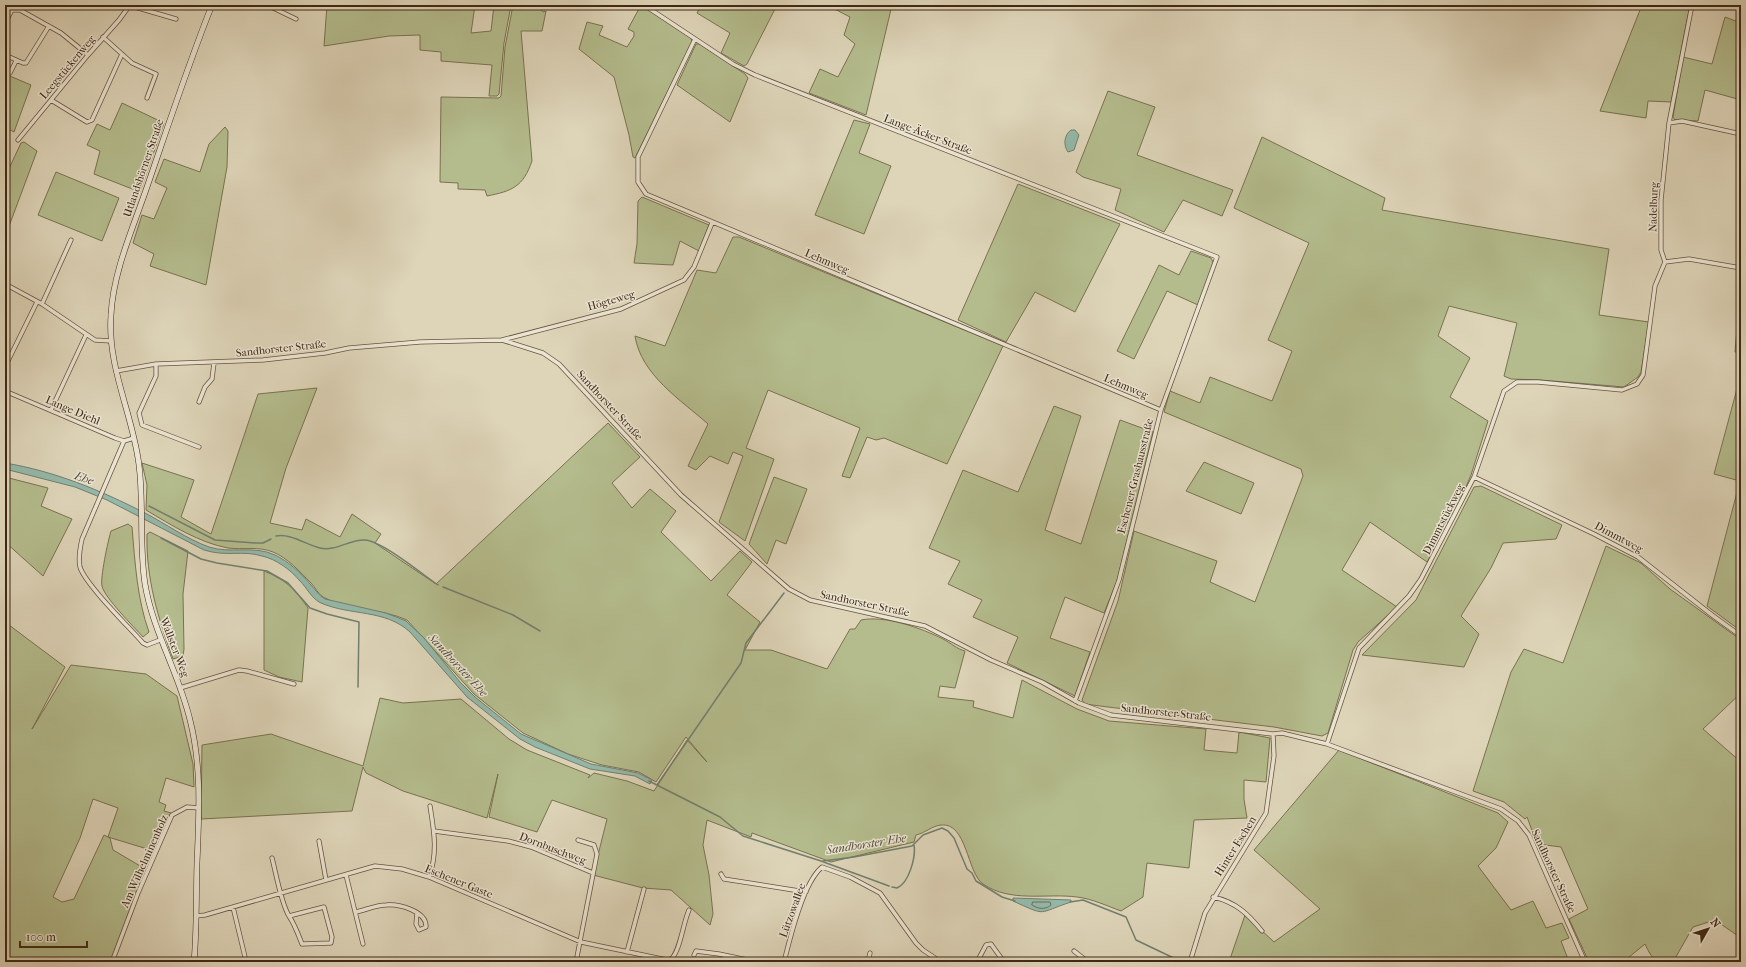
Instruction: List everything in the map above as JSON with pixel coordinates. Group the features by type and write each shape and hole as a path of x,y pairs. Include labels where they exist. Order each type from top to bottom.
{"street":[{"path":"129,5 176,19"},
{"name":"Leegstückenweg","path":"18,140 103,37 119,20 129,5"},
{"name":"Utlandshörner Straße","path":"111,341 111,309 120,269 212,5"},
{"path":"267,5 296,19"},
{"name":"Lange-Äcker-Straße","path":"644,5 734,64 755,75 1217,257"},
{"name":"Nadelburg","path":"1665,262 1661,250 1660,200 1669,123 1692,5"},
{"path":"5,23 12,10 17,9 65,35 88,55"},
{"path":"5,55 24,64 27,62 49,26"},
{"path":"103,37 132,63 156,74 147,98"},
{"name":"Lehmweg","path":"695,39 640,150 637,161 638,177 640,186 646,194 712,223 1161,410"},
{"path":"51,100 80,119 90,122 122,54"},
{"path":"10,73 16,61"},
{"path":"1669,123 1682,121 1741,134"},
{"name":"Högteweg","path":"502,340 621,309 684,280 694,267 712,223"},
{"path":"42,304 71,240"},
{"name":"Eschener Grashausstraße","path":"1075,701 1119,580 1161,410 1217,257"},
{"path":"1665,262 1690,259 1741,268"},
{"name":"Dimmtstückweg","path":"1328,744 1359,648 1408,596 1421,579 1474,477 1498,404 1504,391 1509,386 1517,382 1538,382 1616,391 1629,389 1637,384 1643,375 1655,286 1665,262"},
{"path":"5,284 42,304 95,340 111,341"},
{"path":"5,367 37,302"},
{"path":"51,410 86,335"},
{"name":"Sandhorster Straße","path":"116,372 156,364 263,360 325,353 349,348 420,342 502,340 544,353 559,364 681,494 789,589 810,600 924,626 991,660 1042,682 1075,701 1111,715 1273,734 1282,733 1328,744 1501,809 1518,821 1529,835 1585,962"},
{"name":"Wallster Weg","path":"111,341 116,372 140,465 141,525 145,583 149,605 160,640 188,710 196,745 199,808 194,962"},
{"path":"199,402 205,387 212,379 214,363"},
{"path":"156,364 156,376 139,413 142,425 199,447"},
{"name":"Lange Diehl","path":"5,391 124,441"},
{"path":"134,438 124,441 80,547 79,561 84,575 143,643 147,645 160,640"},
{"name":"Dimmtweg","path":"1474,477 1594,534 1638,557 1741,636"},
{"path":"180,688 239,670 248,671 294,684"},
{"name":"Hinter Eschen","path":"1190,962 1204,913 1266,813 1274,756 1273,734"},
{"path":"429,877 433,866 435,852 434,831 430,806"},
{"name":"Am Wilhelminenholz","path":"112,962 138,893 172,815 187,807 199,808"},
{"name":"Dornbuschweg","path":"434,831 508,841 531,847 593,873"},
{"path":"576,962 597,854 594,845 578,840"},
{"path":"319,841 326,880"},
{"path":"272,858 289,916 293,919 302,944 332,943 332,937 324,907 289,916"},
{"name":"Eschener Gaste","path":"196,916 205,915 376,866 402,869 429,877 581,942 667,960 674,957 689,910"},
{"name":"Lützowallee","path":"784,962 806,892 818,870 822,867 850,876 880,892 916,944 941,962"},
{"path":"721,874 724,879 806,892"},
{"path":"346,875 364,944"},
{"path":"627,952 644,889"},
{"path":"1214,897 1228,901 1244,911 1262,931"},
{"path":"356,912 386,904 412,910 417,913"},
{"path":"233,907 245,957"},
{"path":"977,962 986,945 991,944 1003,961 1008,962"},
{"path":"694,955 696,951 757,962"},
{"path":"1074,951 1088,962"},
{"path":"868,962 870,953"}],"shaded area":[{"path":"327,5 394,8 395,5 475,5 471,33 491,31 494,5 511,5 504,43 499,94 497,96 489,96 492,65 441,61 441,52 420,50 420,35 389,36 324,46"},
{"path":"513,5 538,5 543,12 546,11 542,31 521,31 532,161 525,177 516,186 510,190 487,196 485,190 458,189 458,183 440,182 441,97 499,98 501,96 505,47"},
{"path":"641,5 691,38 692,42 635,158 633,157 614,77 579,49 587,22 603,26 599,35 627,47 634,36 634,32 628,29"},
{"path":"701,5 777,5 747,64 744,66 721,53 730,33 697,13"},
{"path":"827,5 892,5 866,115 809,93 820,69 838,77 855,44 844,35 850,17"},
{"path":"1642,5 1690,5 1671,102 1648,101 1646,118 1600,111"},
{"path":"1725,17 1741,23 1741,100 1705,90 1698,121 1675,120 1673,117 1683,57 1712,64"},
{"path":"696,44 700,44 745,74 748,78 730,122 677,85"},
{"path":"5,74 31,85 14,132 5,127"},
{"path":"1108,91 1155,107 1137,155 1233,190 1222,216 1183,200 1164,232 1115,210 1121,189 1083,177 1076,172"},
{"path":"122,103 164,123 140,192 94,174 100,151 87,145 97,124 110,130"},
{"path":"854,120 870,124 859,153 891,166 864,234 815,215"},
{"path":"225,127 228,131 227,167 206,285 150,266 154,254 133,243 142,215 154,219 167,188 155,182 164,159 200,172 209,144"},
{"path":"1262,137 1385,198 1382,210 1609,249 1599,315 1649,322 1641,372 1638,377 1624,387 1511,379 1504,376 1517,323 1449,306 1438,336 1470,358 1450,397 1488,421 1471,475 1456,510 1427,562 1370,522 1342,570 1397,607 1358,642 1353,650 1328,733 1322,736 1274,727 1085,704 1082,700 1118,601 1134,531 1217,561 1210,582 1255,602 1303,476 1301,469 1164,412 1170,391 1200,403 1210,377 1272,401 1292,351 1268,340 1309,243 1234,208"},
{"path":"24,142 37,151 5,237 5,177 21,143"},
{"path":"56,172 119,198 102,241 38,215"},
{"path":"1018,184 1120,224 1075,312 1035,292 1006,342 958,320"},
{"path":"642,197 709,225 699,251 680,241 673,265 634,263 637,244 638,201"},
{"path":"733,237 739,237 1003,346 947,464 884,438 876,440 867,437 850,478 842,476 860,428 768,390 746,448 774,459 745,541 719,522 743,456 733,452 728,464 710,456 696,470 688,466 708,424 675,396 654,375 645,363 635,336 665,346 697,270 716,273"},
{"path":"1191,251 1211,258 1214,264 1198,305 1167,291 1134,359 1117,351 1159,265 1179,275"},
{"path":"1741,283 1741,353 1735,352"},
{"path":"1741,374 1741,631 1707,606 1740,481 1714,474"},
{"path":"317,388 286,468 270,523 302,530 306,519 340,537 352,514 381,534 375,543 436,584 608,423 640,457 612,483 632,508 650,489 676,511 661,532 711,581 740,551 752,562 727,595 760,622 745,650 771,650 827,669 850,629 855,629 861,620 881,619 892,621 914,627 934,635 965,651 955,688 940,686 938,697 974,701 973,707 1013,718 1022,680 1077,709 1109,721 1206,729 1204,750 1237,753 1239,732 1270,738 1266,782 1244,780 1244,799 1247,818 1194,820 1189,868 1147,863 1143,897 1121,911 1094,901 1077,897 1017,895 994,890 983,884 978,878 973,870 961,839 956,831 950,826 941,825 916,835 914,842 831,862 752,833 751,837 707,820 703,845 709,875 713,914 710,925 671,890 643,888 593,875 607,819 552,800 537,832 489,817 498,774 487,818 403,791 366,773 363,767 352,811 201,819 202,745 271,734 363,766 380,698 403,703 461,699 509,739 527,750 590,775 588,778 594,773 627,781 654,791 687,740 707,762 686,737 656,782 639,772 602,765 568,754 523,733 474,694 407,620 386,613 333,602 321,596 298,570 289,562 273,552 262,549 228,548 217,546 186,533 146,510 147,485 142,463 194,480 181,517 211,534 258,394"},
{"path":"1054,406 1081,416 1045,530 1081,544 1120,420 1153,432 1117,581 1104,613 1065,597 1050,638 1090,652 1075,696 1007,663 1018,637 973,617 982,600 948,584 960,561 929,548 963,470 1018,492"},
{"path":"1204,462 1254,483 1241,514 1186,491"},
{"path":"5,477 48,488 41,506 72,519 43,576 5,542"},
{"path":"774,477 807,489 786,544 776,540 767,564 749,544"},
{"path":"1481,486 1562,525 1556,539 1503,543 1491,568 1461,616 1479,634 1464,667 1362,655 1416,600 1474,487"},
{"path":"128,524 132,527 139,594 149,632 143,637 113,604 102,586 103,568 111,531"},
{"path":"150,532 188,551 183,594 184,649 183,656 173,659 162,628 151,583 147,551 147,534"},
{"path":"1606,546 1641,563 1670,589 1741,640 1741,693 1703,729 1741,762 1741,938 1715,920 1693,927 1673,962 1658,961 1650,954 1645,944 1623,962 1589,962 1569,919 1588,909 1561,847 1537,844 1527,817 1525,819 1504,802 1473,791 1511,672 1524,649 1563,663"},
{"path":"264,571 278,577 289,585 299,595 308,608 302,682 279,677 264,670"},
{"path":"5,622 65,667 32,729 71,665 146,674 177,696 193,764 194,787 166,778 159,802 166,805 164,811 171,813 154,851 108,837 110,838 113,850 147,870 111,962 5,962","holes":["93,799 118,808 108,837 104,835 74,899 62,902 53,897 80,838"]},
{"path":"1339,750 1498,813 1508,822 1496,848 1478,866 1511,910 1533,901 1546,928 1562,923 1569,938 1561,941 1568,959 1576,962 1229,962 1245,915 1274,942 1320,909 1254,850"}],"water":[{"path":"1071,130 1075,130 1079,135 1074,150 1068,152 1065,146 1065,140"},
{"path":"5,463 59,476 94,489 145,513 185,536 209,547 226,550 251,550 267,552 275,555 294,568 318,594 325,599 386,613 406,621 424,638 460,682 475,697 521,734 591,764 638,773 652,780 650,784 635,776 590,769 535,747 520,739 467,697 410,632 400,625 379,616 344,610 321,603 312,596 292,573 267,557 255,554 220,553 204,550 107,500 75,487 5,469"},
{"path":"1013,898 1071,900 1071,902 1042,912 1013,901"}],"waterway":[{"path":"149,506 215,540 263,543 271,539"},
{"path":"276,536 287,536 326,549 359,540 372,542 391,552 438,585"},
{"path":"161,538 201,559 267,571 288,583 310,608 359,622 358,687"},
{"path":"443,587 513,615 540,631"},
{"path":"657,785 741,663 746,643 784,593"},
{"name":"Sandhorster Ehe","path":"649,781 720,817 743,836 821,861 889,886"},
{"name":"Sandhorster Ehe","path":"823,861 854,857 912,846 923,835 942,828 948,831 954,838 967,869 972,873 976,881 1002,897 1015,901"},
{"name":"Sandhorster Ehe","path":"892,887 897,888 905,881 913,863 914,845"},
{"name":"Sandhorster Ehe","path":"1070,902 1083,900 1126,917 1136,940 1182,962"}],"water label":[{"name":"Ehe","path":"84,478"}]}
